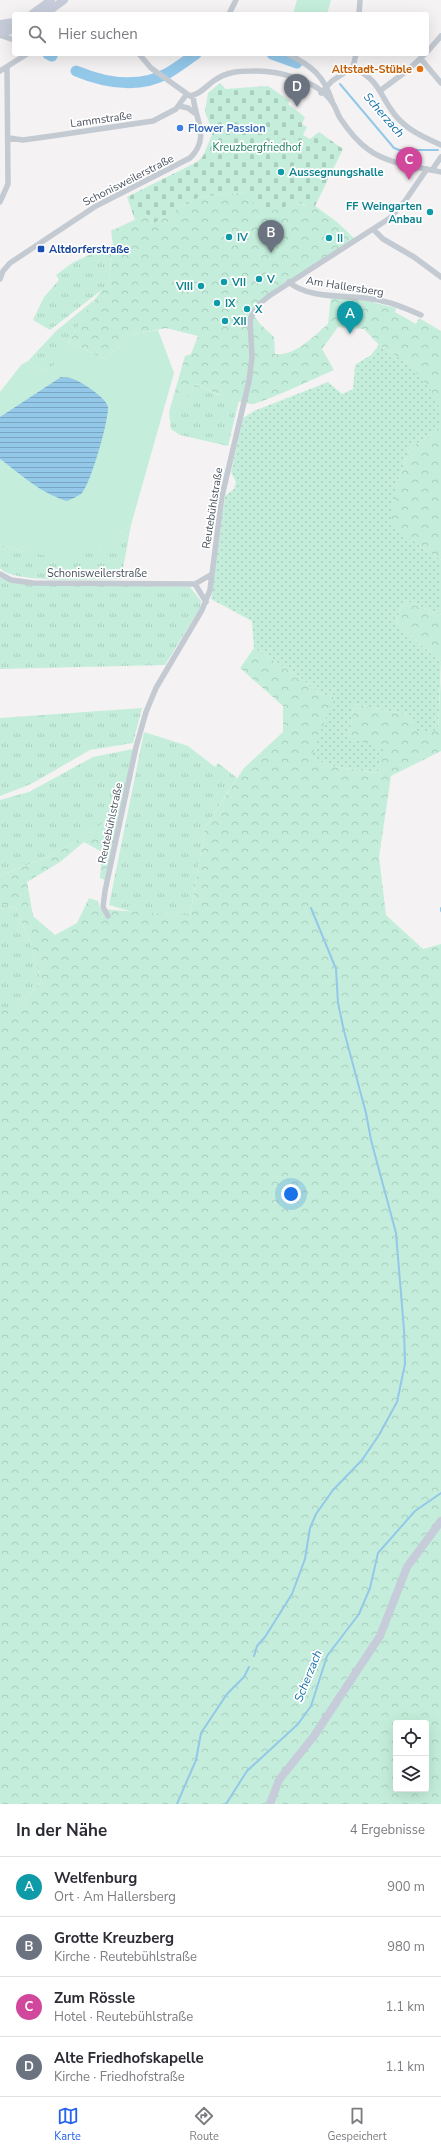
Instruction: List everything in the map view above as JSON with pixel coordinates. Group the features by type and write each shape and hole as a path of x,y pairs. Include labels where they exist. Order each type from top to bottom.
{"street":[{"path":"35,12 51,0"},
{"path":"48,12 64,0"},
{"path":"230,12 236,0"},
{"path":"359,12 360,0"},
{"path":"0,24 12,22"},
{"path":"0,33 12,30"},
{"path":"0,33 12,39"},
{"path":"429,50 441,36"},
{"path":"0,71 19,56"},
{"path":"141,56 158,74 186,95 193,96 224,75 252,71 272,71 293,76 332,101"},
{"path":"291,56 313,70 327,86 332,101 347,128 368,149 380,156 441,172"},
{"path":"321,93 327,86 353,67 356,56"},
{"path":"381,90 424,56"},
{"path":"421,59 441,83"},
{"path":"0,202 8,184 9,138 7,67"},
{"path":"353,67 368,77 381,90 395,114 406,126 441,145"},
{"name":"Lammstraße","path":"9,138 23,140 152,121 179,106 186,95"},
{"name":"Schonisweilerstraße","path":"0,279 1,271 22,254 96,206 190,158 197,151 201,139 200,126 193,96"},
{"path":"179,106 188,108 196,114"},
{"name":"Reutebühlstraße","path":"108,916 103,908 105,891 141,729 156,688 206,602 212,574 222,496 231,452 249,381 252,357 250,319 252,313 262,302 289,282 374,230 400,209 429,169 441,157"},
{"path":"374,230 383,239 414,257 441,277"},
{"name":"Am Hallersberg","path":"289,282 295,288 323,294 382,300 421,315"},
{"name":"Schonisweilerstraße","path":"0,574 11,580 33,582 195,584"},
{"path":"206,602 195,584 212,574"},
{"path":"270,1804 279,1780 314,1736 380,1636 407,1568 441,1521"}],"green space":[{"path":"297,0 331,0 328,12 294,12"},
{"name":"Kreuzbergfriedhof","path":"220,83 226,89 268,86 290,101 288,104 305,117 302,124 307,127 303,135 310,139 319,132 343,149 315,206 306,206 294,200 279,211 257,209 245,192 199,197 152,224 147,214 135,220 127,197 197,162 203,156 213,132 205,112 208,93"},
{"path":"245,192 294,200 305,206 315,206 337,222 355,239 289,282 252,313 260,324 274,337 275,354 282,354 296,349 310,340 328,324 331,297 367,301 396,308 395,312 416,324 419,318 441,331 441,560 389,525 398,480 410,448 440,429 410,364 379,345 364,329 338,327 322,349 334,370 278,395 251,404 215,393 195,384 187,396 169,412 185,356 191,354 198,336 166,328 135,334 104,359 69,342 86,312 109,280 113,244 111,231 147,214 152,224 199,197"},
{"path":"113,244 109,280 103,289 50,330 33,320 44,297 59,280 56,275 72,263"},
{"path":"94,300 55,365 42,371 28,361 56,331"},
{"path":"158,330 174,373 131,525 101,548 68,558 29,553 0,545 0,392 21,365 28,361 42,371 54,365 69,342 104,359 135,334"},
{"path":"379,345 410,364 438,400 440,429 410,448 398,480 390,525 441,560 441,615 404,600 396,622 441,663 438,730 419,733 408,715 354,704 349,737 384,749 377,773 331,766 311,757 334,697 318,693 301,678 254,648 252,621 211,599 225,496 234,489 236,482 231,472 243,418 254,411 328,382 342,394 353,389 355,365 371,355"},
{"path":"195,384 219,395 239,400 228,446 180,435 171,429 169,412 187,396"},
{"path":"131,525 121,579 37,579 7,573 0,568 0,545 29,553 101,548"},
{"path":"0,578 26,584 190,587 201,601 200,608 165,665 0,669"},
{"path":"404,600 441,615 441,663 396,622"},
{"path":"254,648 301,678 318,693 334,697 331,766 376,773 349,737 354,704 408,715 438,730 441,675 441,751 391,776 379,857 386,915 423,949 441,944 441,1804 0,1804 0,1009 17,1009 41,982 33,950 16,908 0,904 0,876 55,854 120,813 105,880 100,878 102,852 84,842 60,862 27,882 33,916 55,935 77,923 89,898 98,901 100,909 190,916 205,827 244,768 283,732 283,706 240,668"},
{"path":"142,708 133,743 90,750 31,784 0,796 0,718"},
{"path":"144,732 188,746 215,767 218,763 237,778 205,827 190,916 133,912 109,905"},
{"path":"133,749 120,813 55,854 0,876 0,800 29,792 93,757"},
{"path":"0,904 16,908 33,950 41,982 17,1009 0,1009"}],"water":[{"path":"61,377 74,379 85,385 98,394 108,407 102,438 94,467 85,489 81,494 67,501 57,498 40,488 0,459 0,417"}],"waterway":[{"name":"Scherzach","path":"76,71 99,79 134,83 157,78 168,73 193,56"},
{"name":"Scherzach","path":"278,56 297,63"},
{"name":"Scherzach","path":"340,84 394,148 399,150 438,150"},
{"path":"254,1656 257,1646 265,1637 292,1594 305,1559 310,1528 316,1514 333,1490 362,1460 379,1435 397,1402 405,1364 404,1330 396,1233 344,1031 338,1003 336,969 311,908"},
{"name":"Scherzach","path":"226,1804 247,1771 298,1724 311,1706 327,1656 359,1614 370,1588 378,1553 415,1511 441,1493"},
{"path":"177,1804 196,1760 201,1733 227,1694 244,1677 249,1667"}],"place":[{"name":"Altstadt-Stüble","path":"420,69"},
{"name":"Alte Friedhofskapelle","path":"297,107"},
{"name":"Flower Passion","path":"180,128"},
{"name":"Aussegnungshalle","path":"281,172"},
{"name":"Zum Rössle","path":"409,180"},
{"name":"FF Weingarten Anbau","path":"430,212"},
{"name":"IV","path":"229,237"},
{"name":"II","path":"329,238"},
{"name":"Altdorferstraße","path":"41,249"},
{"name":"Grotte Kreuzberg","path":"271,253"},
{"name":"V","path":"259,279"},
{"name":"VII","path":"224,282"},
{"name":"VIII","path":"201,286"},
{"name":"IX","path":"217,303"},
{"name":"X","path":"247,309"},
{"name":"XII","path":"225,321"},
{"name":"Welfenburg","path":"350,334"}]}
